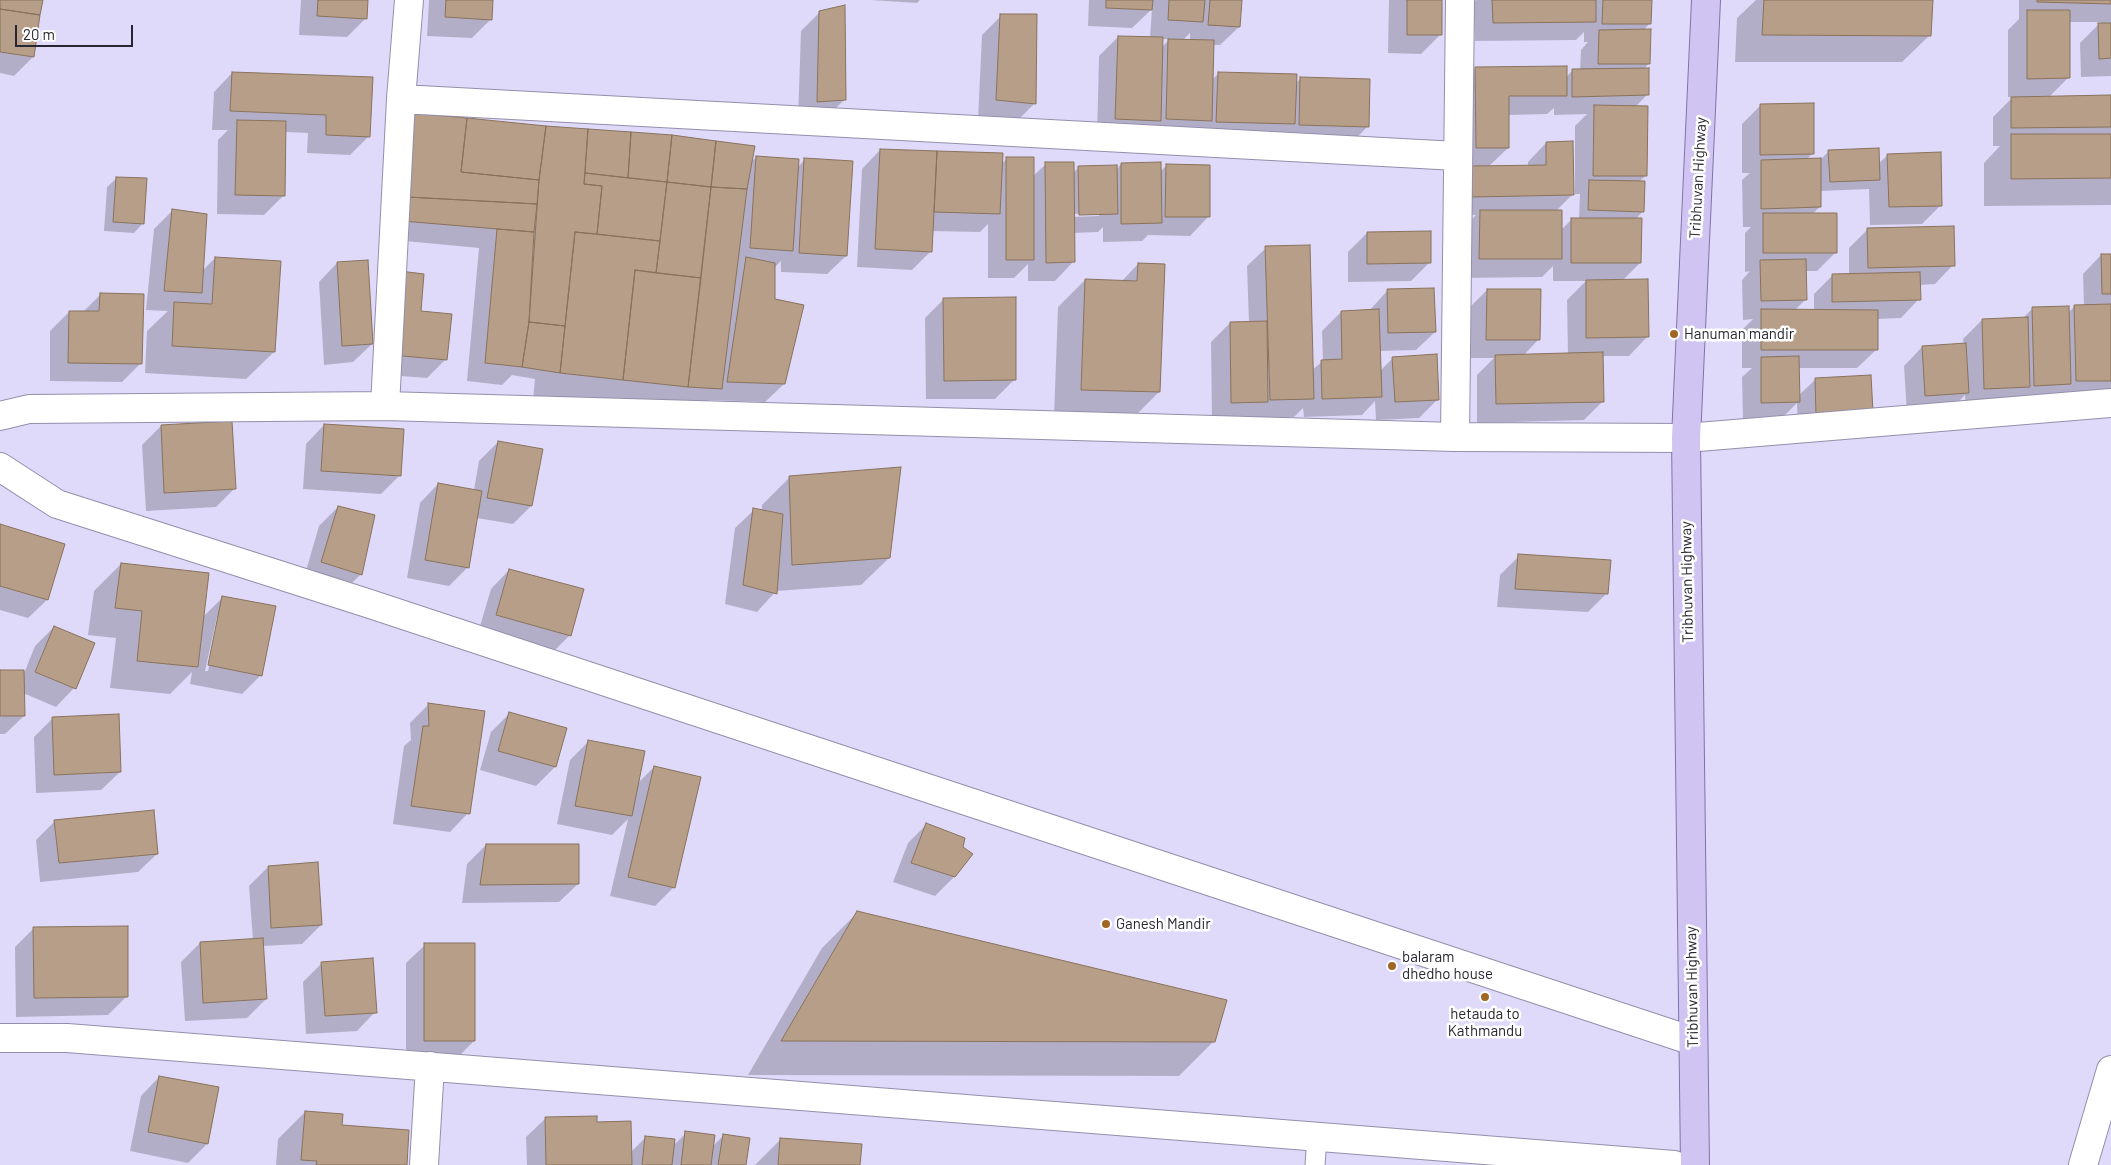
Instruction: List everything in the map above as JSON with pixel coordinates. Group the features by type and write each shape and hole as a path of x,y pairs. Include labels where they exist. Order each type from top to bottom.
{"main road":[{"name":"Tribhuvan Highway","path":"1695,1165 1686,438 1706,0"}],"street":[{"path":"385,406 408,0"},
{"path":"1455,437 1460,0"},
{"path":"401,99 1457,156"},
{"path":"0,416 29,409 385,406 1455,437 1686,438 2111,403"},
{"path":"0,466 57,504 358,600 1693,1041"},
{"path":"0,1038 67,1038 1674,1165"},
{"path":"424,1165 430,1066"},
{"path":"2083,1165 2111,1070"}],"lane":[{"path":"1315,1165 1317,1137"}],"building":[{"path":"0,0 43,0 40,15 0,9"},
{"path":"318,0 368,0 367,19 317,16"},
{"path":"446,0 493,0 492,20 445,17"},
{"path":"1106,0 1153,0 1152,10 1106,8"},
{"path":"1169,0 1205,0 1203,22 1168,20"},
{"path":"1210,0 1242,0 1240,27 1208,25"},
{"path":"1407,0 1442,0 1442,35 1407,35"},
{"path":"1492,0 1596,0 1596,22 1493,23"},
{"path":"1603,0 1652,0 1651,24 1602,24"},
{"path":"1764,0 1933,0 1931,36 1762,35"},
{"path":"2037,0 2111,0 2111,4 2037,2"},
{"path":"845,5 846,100 817,102 819,11"},
{"path":"0,9 40,15 34,57 0,52"},
{"path":"2027,10 2070,10 2070,78 2027,79"},
{"path":"1000,14 1037,14 1036,104 996,100"},
{"path":"2098,23 2111,23 2111,58 2099,59"},
{"path":"1651,29 1650,64 1598,64 1599,30"},
{"path":"1118,36 1163,37 1161,121 1115,119"},
{"path":"1168,39 1214,40 1212,121 1166,119"},
{"path":"1567,66 1567,96 1509,96 1509,148 1476,148 1475,67"},
{"path":"1649,68 1649,95 1572,97 1572,69"},
{"path":"232,72 373,77 370,137 326,135 326,115 230,111"},
{"path":"1218,72 1297,74 1295,124 1216,122"},
{"path":"1300,77 1370,79 1369,127 1299,125"},
{"path":"2111,95 2111,127 2011,128 2011,97"},
{"path":"1814,103 1814,154 1760,155 1760,104"},
{"path":"1594,105 1648,106 1647,176 1593,176"},
{"path":"414,113 467,118 461,172 539,180 537,204 407,197"},
{"path":"467,118 546,126 539,180 461,172"},
{"path":"237,120 286,121 285,196 235,195"},
{"path":"546,126 588,129 584,184 602,186 597,234 575,232 565,326 529,322 539,180"},
{"path":"588,129 631,132 628,178 585,173"},
{"path":"631,132 672,135 667,182 628,178"},
{"path":"2011,134 2111,134 2111,178 2011,179"},
{"path":"672,135 716,141 711,187 667,182"},
{"path":"716,141 755,146 747,189 711,187"},
{"path":"1573,141 1574,195 1472,197 1471,166 1546,165 1546,142"},
{"path":"1879,148 1880,180 1830,182 1828,150"},
{"path":"880,149 937,151 932,252 875,249"},
{"path":"937,151 1003,153 1000,214 934,212"},
{"path":"1941,152 1942,206 1889,207 1887,154"},
{"path":"756,156 799,159 793,251 750,248"},
{"path":"1006,157 1034,157 1034,260 1006,260"},
{"path":"804,158 853,161 847,256 799,253"},
{"path":"1821,158 1821,207 1761,209 1761,160"},
{"path":"1045,162 1074,162 1075,262 1046,263"},
{"path":"1161,162 1162,223 1121,224 1121,163"},
{"path":"1166,164 1210,165 1210,217 1165,217"},
{"path":"1117,165 1118,214 1079,215 1078,166"},
{"path":"585,173 667,182 660,241 597,234 602,186 584,184"},
{"path":"116,177 147,178 144,224 113,222"},
{"path":"1589,180 1645,181 1644,212 1588,210"},
{"path":"667,182 711,187 701,278 656,273"},
{"path":"711,187 747,189 722,389 688,387"},
{"path":"407,197 537,204 534,232 402,221"},
{"path":"172,209 207,214 202,293 164,291"},
{"path":"1480,210 1562,210 1562,259 1479,259"},
{"path":"1763,213 1837,213 1837,253 1763,253"},
{"path":"1571,218 1642,218 1641,263 1571,263"},
{"path":"1954,226 1955,266 1868,268 1867,228"},
{"path":"497,229 534,232 529,322 522,367 485,363"},
{"path":"1431,231 1431,263 1367,264 1367,232"},
{"path":"575,232 660,241 656,273 635,270 623,380 560,373"},
{"path":"1310,245 1314,399 1270,400 1265,246"},
{"path":"2101,254 2111,254 2111,294 2102,294"},
{"path":"215,257 281,261 275,352 172,346 174,302 212,304"},
{"path":"746,257 775,263 775,299 804,305 785,384 727,382"},
{"path":"1806,259 1807,300 1761,301 1760,260"},
{"path":"368,260 373,344 342,346 337,262"},
{"path":"1138,263 1165,264 1160,392 1081,390 1085,279 1137,281"},
{"path":"635,270 701,278 688,387 623,380"},
{"path":"400,271 424,274 421,311 452,314 447,360 392,355"},
{"path":"1920,272 1921,300 1832,302 1832,274"},
{"path":"1648,279 1649,337 1586,338 1586,280"},
{"path":"1434,288 1436,332 1388,333 1387,289"},
{"path":"1487,289 1541,289 1540,340 1486,340"},
{"path":"100,293 144,294 142,364 68,363 69,311 99,311"},
{"path":"1016,297 1016,380 944,381 943,298"},
{"path":"2111,304 2111,381 2076,381 2074,305"},
{"path":"2069,306 2071,384 2034,386 2032,307"},
{"path":"1379,309 1382,397 1322,399 1321,360 1342,359 1341,311"},
{"path":"1761,309 1878,310 1878,350 1761,350"},
{"path":"2028,317 2030,387 1984,389 1982,319"},
{"path":"1267,321 1268,402 1231,403 1230,322"},
{"path":"529,322 565,326 560,373 522,367"},
{"path":"1966,343 1969,393 1925,396 1922,346"},
{"path":"1603,352 1604,402 1496,404 1495,355"},
{"path":"1437,354 1439,400 1395,402 1392,357"},
{"path":"1799,356 1800,402 1761,403 1761,357"},
{"path":"1871,375 1873,412 1816,415 1815,378"},
{"path":"232,421 236,489 164,493 161,425"},
{"path":"324,424 404,429 401,476 321,471"},
{"path":"498,441 543,449 532,506 487,498"},
{"path":"901,467 890,558 792,565 789,476"},
{"path":"438,483 482,491 469,568 425,560"},
{"path":"338,506 375,515 362,575 321,562"},
{"path":"753,508 783,514 777,594 743,585"},
{"path":"0,524 65,544 48,600 0,586"},
{"path":"1518,554 1611,560 1608,594 1515,589"},
{"path":"121,563 209,573 198,667 137,661 142,611 115,608"},
{"path":"509,569 584,589 571,636 496,615"},
{"path":"222,596 276,606 262,676 208,665"},
{"path":"54,626 95,643 76,689 35,672"},
{"path":"0,670 24,670 25,716 0,716"},
{"path":"428,703 485,711 470,814 411,806 423,726 429,726"},
{"path":"509,712 567,728 556,767 498,751"},
{"path":"119,714 121,772 54,775 52,717"},
{"path":"588,740 645,751 632,816 575,806"},
{"path":"654,766 701,777 675,888 628,877"},
{"path":"154,810 158,854 59,863 54,820"},
{"path":"926,823 965,838 963,847 973,854 955,877 911,863"},
{"path":"486,844 579,844 579,884 480,885"},
{"path":"318,862 322,925 271,928 268,866"},
{"path":"857,911 1227,1000 1215,1042 781,1041"},
{"path":"128,926 128,997 34,998 33,927"},
{"path":"263,938 267,999 203,1003 200,942"},
{"path":"424,943 475,943 475,1041 424,1041"},
{"path":"373,958 377,1013 325,1016 321,962"},
{"path":"159,1076 219,1087 208,1144 148,1132"},
{"path":"305,1111 343,1114 342,1125 409,1130 407,1165 316,1165 317,1161 301,1160"},
{"path":"597,1116 597,1122 631,1121 632,1165 546,1165 545,1117"},
{"path":"685,1131 715,1135 711,1165 681,1165"},
{"path":"723,1134 750,1138 746,1165 718,1165"},
{"path":"645,1136 675,1139 672,1165 642,1165"},
{"path":"780,1138 862,1144 860,1165 778,1165"}],"place":[{"name":"Hanuman mandir","path":"1674,334"},
{"name":"Ganesh Mandir","path":"1106,924"},
{"name":"balaram dhedho house","path":"1392,966"},
{"name":"hetauda to Kathmandu","path":"1485,997"}]}
